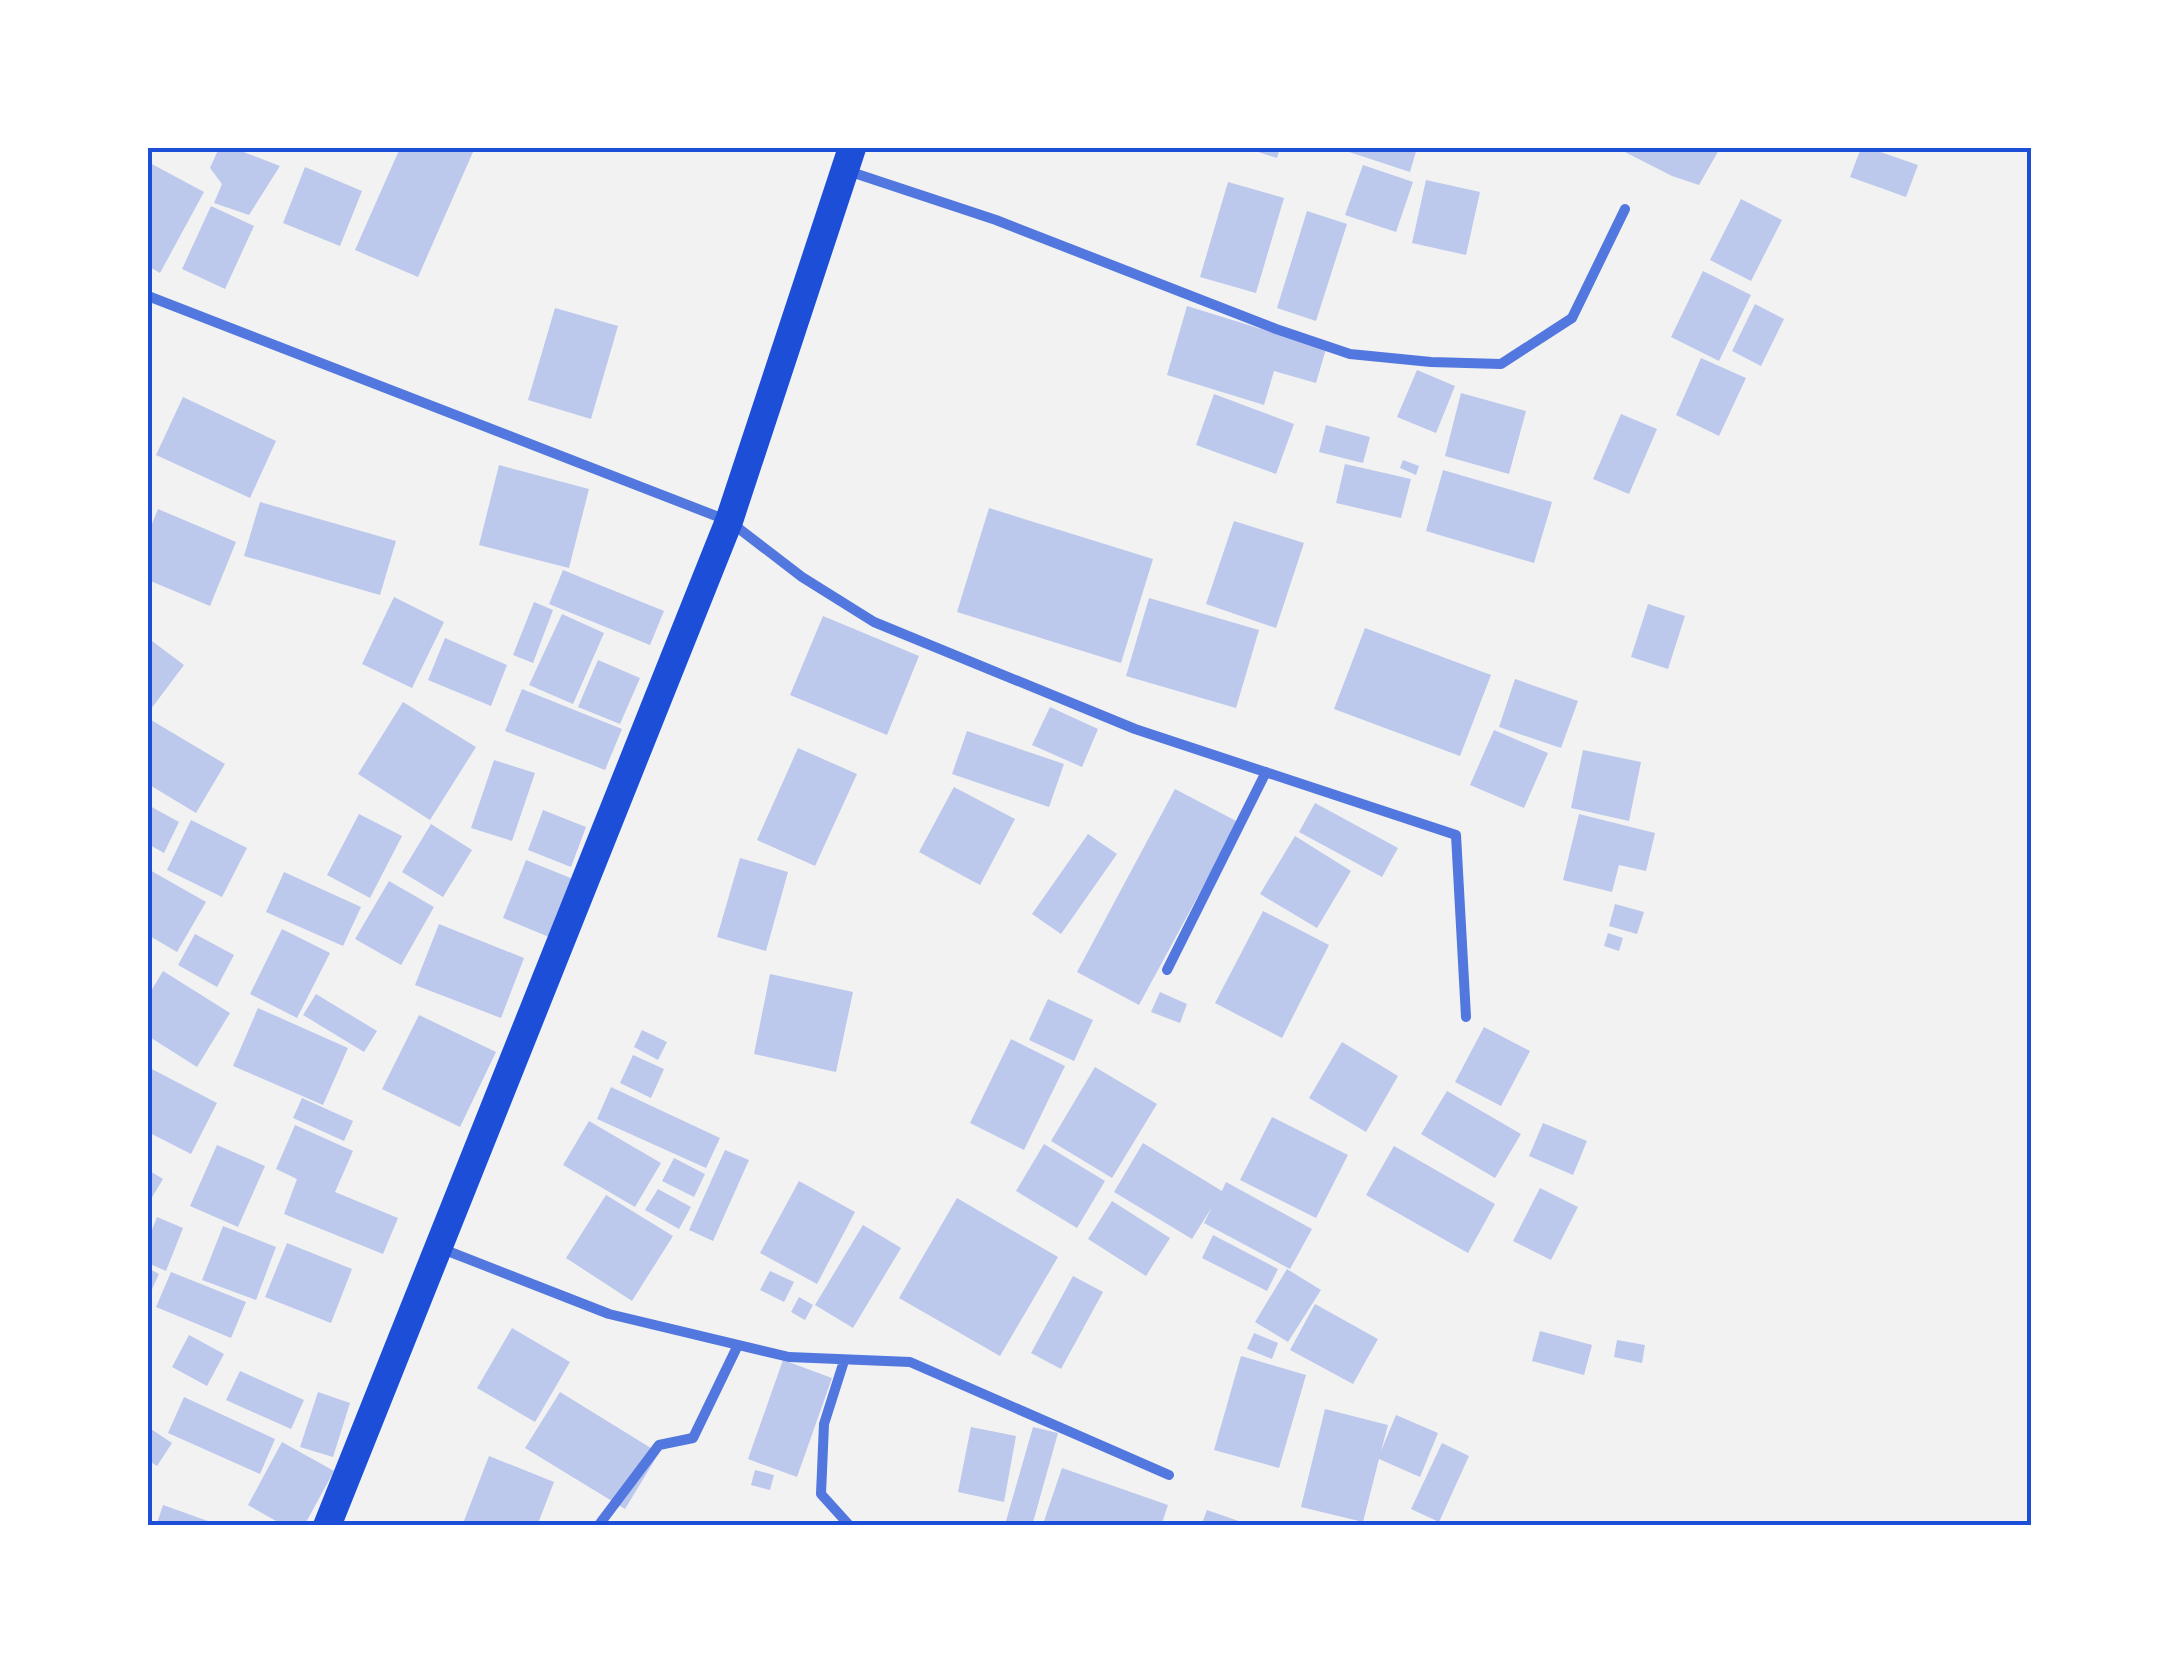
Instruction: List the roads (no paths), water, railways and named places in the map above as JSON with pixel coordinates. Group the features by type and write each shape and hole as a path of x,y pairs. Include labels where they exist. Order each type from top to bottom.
{"highway":[{"path":"327,1526 729,522 847,158"}],"street":[{"path":"847,158 1294,336 1350,354 1431,362 1501,364 1572,318 1625,208"},
{"path":"148,296 729,522 802,577 874,622 1134,729 1456,835 1466,1017"},
{"path":"1167,970 1266,772"},
{"path":"439,1247 609,1314 789,1357 910,1362 1169,1475"},
{"path":"598,1526 659,1445 693,1438 738,1345"},
{"path":"844,1361 824,1424 821,1494 850,1526"}]}
